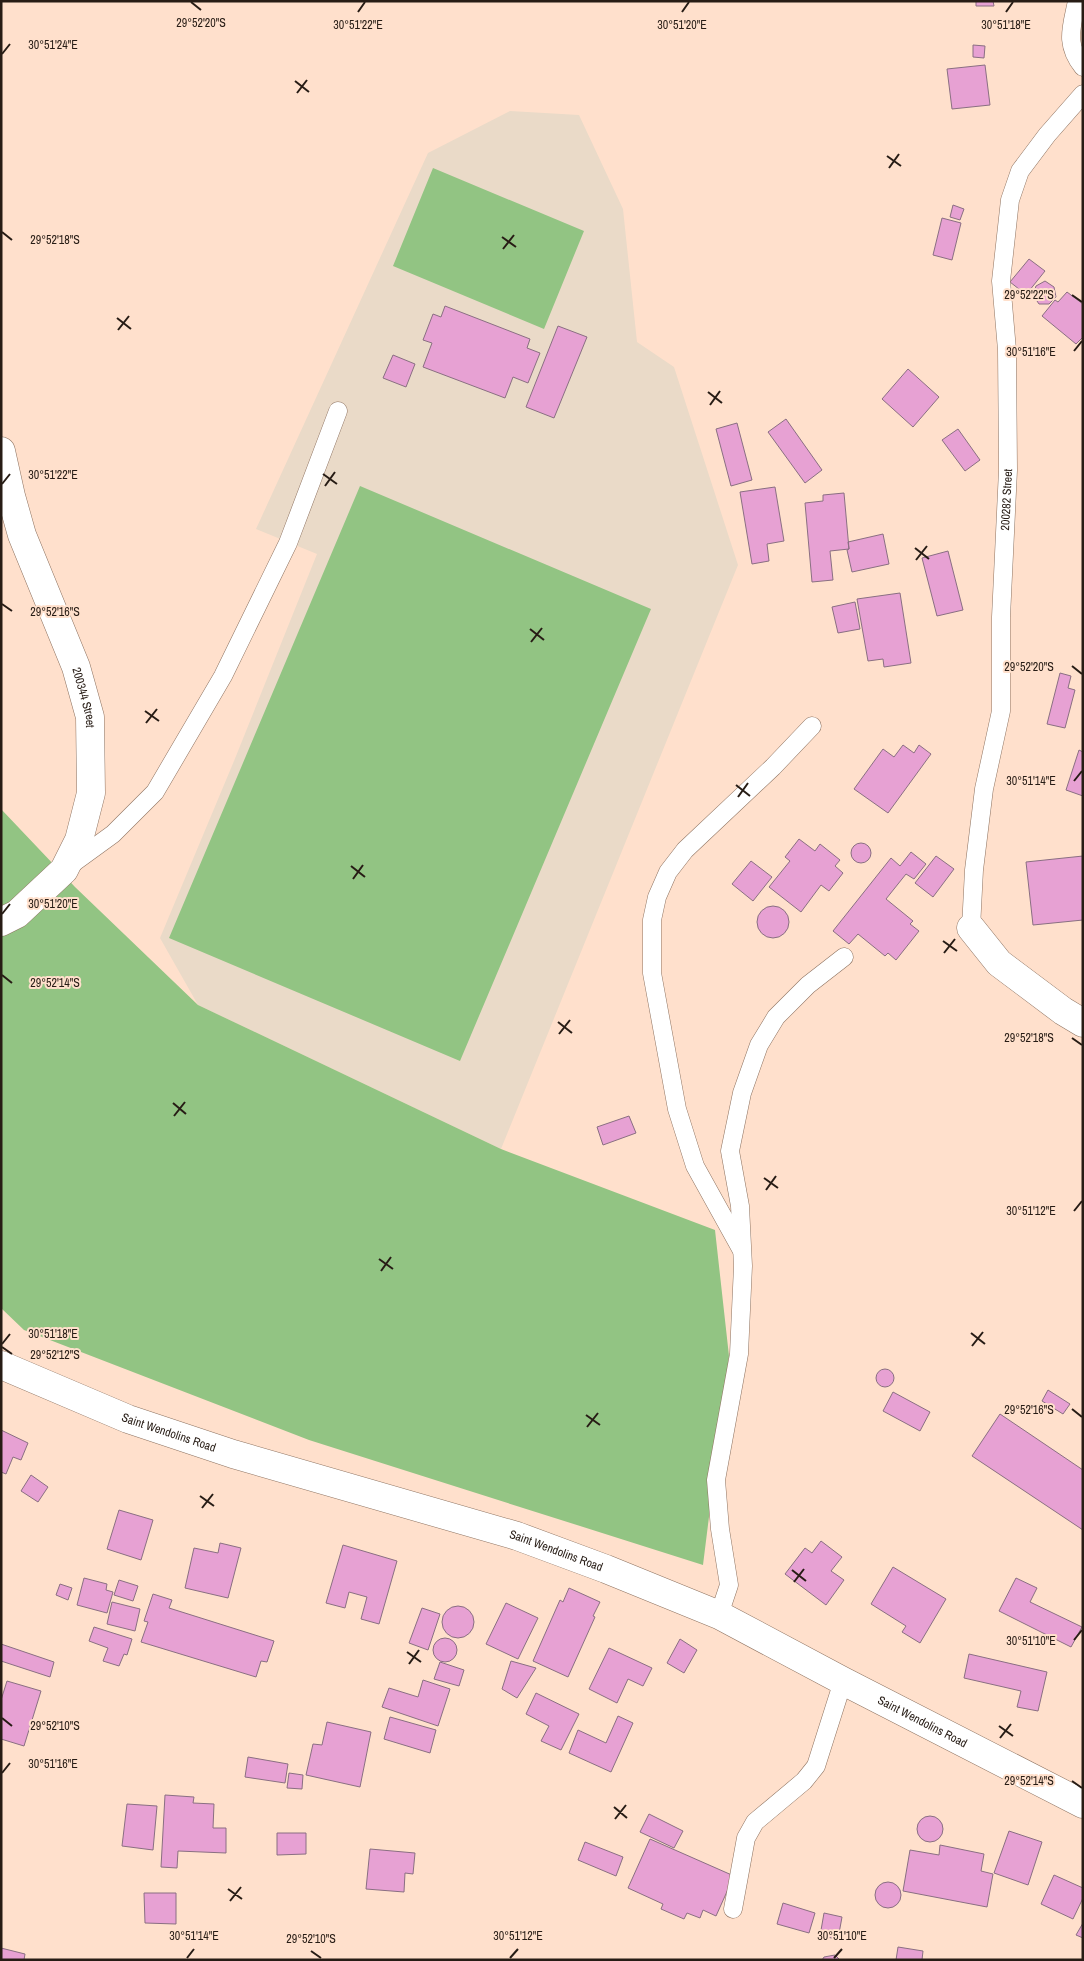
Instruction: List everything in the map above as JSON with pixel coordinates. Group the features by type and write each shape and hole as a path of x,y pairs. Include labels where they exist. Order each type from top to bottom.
{"street":[{"name":"200344 Street","path":"1,451 22,535 76,667 90,717 91,793 79,840 64,870 17,914 1,922"},
{"path":"971,928 999,963 1063,1011 1083,1022"},
{"name":"Saint Wendolins Road","path":"1,1365 128,1419 233,1454 517,1536 606,1569 719,1615 1083,1804"}],"lane":[{"path":"1077,1 1070,37 1077,59 1083,66"},
{"name":"200282 Street","path":"971,928 974,870 984,789 1000,710 1001,617 1008,470 1007,350 1001,281 1010,200 1020,170 1083,94"},
{"path":"64,870 113,834 155,792 223,676 284,552 338,411"},
{"path":"742,1251 695,1166 678,1109 652,973 652,920 657,897 668,872 685,850 766,774 812,726"},
{"path":"719,1615 729,1584 720,1529 716,1480 739,1354 743,1266 740,1206 730,1151 742,1093 759,1045 776,1017 808,985 844,957"},
{"path":"733,1909 746,1838 755,1822 804,1781 816,1766 843,1681"}],"shaded area":[{"path":"510,111 579,115 623,209 637,342 674,367 738,565 501,1149 198,1005 160,938 234,761 317,554 256,529 428,153"}],"green space":[{"path":"433,168 584,231 544,329 393,266"},
{"path":"360,486 651,609 460,1061 169,938"},
{"path":"1,809 75,887 198,1005 501,1149 715,1230 729,1356 703,1565 309,1440 24,1330 1,1308"}],"building":[{"path":"976,1 993,1 994,6 976,6"},
{"path":"973,45 985,46 984,58 973,57"},
{"path":"985,65 990,105 952,109 947,69"},
{"path":"953,205 964,209 960,220 950,217"},
{"path":"942,218 961,223 952,260 933,255"},
{"path":"1029,259 1045,271 1029,291 1027,290 1024,293 1010,282"},
{"path":"1045,281 1054,287 1056,297 1049,304 1039,304 1033,295 1036,286"},
{"path":"1067,292 1083,304 1083,337 1076,344 1042,316 1055,300 1058,302"},
{"path":"445,306 530,339 527,348 540,353 528,383 513,377 505,398 423,367 432,343 423,340 433,314 441,317"},
{"path":"558,326 587,337 554,418 526,407"},
{"path":"393,355 415,364 406,387 383,378"},
{"path":"908,369 939,397 913,427 882,399"},
{"path":"786,419 822,470 805,483 768,432"},
{"path":"737,423 752,480 731,486 716,429"},
{"path":"958,429 980,460 965,471 942,440"},
{"path":"775,487 784,541 767,544 769,561 752,564 740,492"},
{"path":"844,493 849,549 830,551 833,580 812,582 805,503 823,501 823,495"},
{"path":"883,534 889,564 852,572 847,550 849,549 848,542"},
{"path":"948,551 963,610 937,616 922,558"},
{"path":"900,593 911,663 884,667 883,659 868,661 857,599"},
{"path":"855,602 860,629 838,633 832,607"},
{"path":"1060,673 1071,676 1068,688 1075,690 1065,728 1047,724"},
{"path":"903,745 914,753 919,745 931,754 888,813 854,789 883,749 894,757"},
{"path":"1079,750 1083,752 1083,796 1066,790"},
{"path":"799,839 815,851 820,844 840,860 835,866 843,873 829,891 821,885 801,912 769,887 790,861 785,857"},
{"path":"861,843 868,846 871,853 868,860 861,863 854,860 851,853 854,846"},
{"path":"911,852 926,864 914,879 906,874 886,899 913,921 910,924 919,931 896,960 888,953 885,956 858,934 849,944 833,931 891,858 900,866"},
{"path":"936,856 954,869 933,897 915,883"},
{"path":"1083,856 1083,920 1033,925 1026,862"},
{"path":"751,861 772,877 753,901 732,884"},
{"path":"773,906 779,907 784,911 788,916 788,928 784,933 779,937 773,938 767,937 762,933 758,928 757,922 758,916 762,911 767,907"},
{"path":"629,1116 636,1133 603,1145 597,1127"},
{"path":"881,1369 889,1369 894,1374 892,1385 881,1387 876,1382 876,1374"},
{"path":"1048,1390 1070,1404 1063,1414 1042,1401"},
{"path":"893,1392 930,1412 920,1431 883,1411"},
{"path":"1000,1414 1083,1470 1083,1530 972,1456"},
{"path":"1,1430 28,1443 21,1460 13,1457 6,1474 1,1472"},
{"path":"31,1475 48,1487 38,1502 21,1491"},
{"path":"119,1510 153,1520 141,1560 107,1549"},
{"path":"821,1541 842,1557 831,1571 844,1580 826,1605 785,1574 805,1548 812,1553"},
{"path":"220,1543 241,1548 228,1598 185,1588 194,1548 218,1553"},
{"path":"343,1545 397,1561 379,1624 361,1619 367,1597 349,1592 345,1608 326,1603"},
{"path":"893,1567 946,1599 920,1643 902,1632 906,1626 871,1604"},
{"path":"84,1578 107,1584 106,1590 113,1592 107,1613 77,1605"},
{"path":"1016,1578 1037,1588 1030,1602 1082,1627 1071,1647 999,1611"},
{"path":"119,1580 138,1586 133,1601 114,1595"},
{"path":"60,1584 72,1588 68,1600 56,1595"},
{"path":"569,1588 600,1602 568,1677 533,1661 560,1600 563,1602"},
{"path":"153,1594 172,1600 169,1608 274,1641 267,1662 261,1661 256,1677 141,1642 148,1622 144,1621"},
{"path":"112,1602 140,1609 135,1631 107,1624"},
{"path":"506,1603 538,1618 518,1659 486,1644"},
{"path":"458,1606 464,1607 469,1611 473,1616 473,1628 469,1633 464,1637 458,1638 452,1637 447,1633 443,1628 442,1622 443,1616 447,1611 452,1607"},
{"path":"422,1608 440,1614 428,1650 409,1643"},
{"path":"94,1627 132,1639 127,1655 124,1654 119,1666 103,1661 108,1648 89,1641"},
{"path":"445,1638 454,1641 457,1650 454,1659 445,1662 436,1659 433,1650 436,1641"},
{"path":"680,1639 697,1650 684,1673 667,1663"},
{"path":"1,1644 54,1662 50,1677 1,1661"},
{"path":"609,1648 652,1668 643,1686 628,1679 617,1703 589,1689"},
{"path":"969,1654 1047,1672 1038,1711 1017,1707 1021,1691 964,1678"},
{"path":"511,1661 536,1668 517,1698 502,1689"},
{"path":"440,1662 464,1670 459,1686 434,1679"},
{"path":"423,1680 450,1689 438,1726 382,1707 389,1688 418,1697"},
{"path":"7,1681 41,1691 24,1746 1,1739 1,1700"},
{"path":"536,1693 579,1714 561,1750 541,1741 549,1726 526,1714"},
{"path":"618,1716 633,1723 611,1772 569,1753 578,1730 606,1743"},
{"path":"390,1717 436,1730 430,1753 384,1739"},
{"path":"327,1722 371,1732 360,1787 306,1775 313,1744 322,1745"},
{"path":"248,1757 288,1764 285,1783 245,1777"},
{"path":"289,1773 303,1775 302,1789 287,1788"},
{"path":"165,1795 194,1797 193,1803 214,1804 213,1828 226,1828 226,1853 178,1851 177,1868 161,1867"},
{"path":"127,1804 157,1806 153,1850 122,1846"},
{"path":"649,1814 683,1831 674,1848 640,1832"},
{"path":"930,1816 939,1820 943,1829 939,1838 930,1842 921,1838 917,1829 921,1820"},
{"path":"1009,1831 1042,1842 1028,1885 994,1873"},
{"path":"277,1833 306,1833 306,1854 277,1855"},
{"path":"650,1839 734,1876 716,1916 703,1910 700,1918 687,1913 684,1919 661,1909 663,1904 628,1888"},
{"path":"585,1842 623,1857 616,1876 578,1860"},
{"path":"940,1845 984,1854 981,1871 993,1874 987,1907 903,1891 910,1850 939,1855"},
{"path":"370,1849 415,1853 413,1874 405,1873 404,1892 366,1889"},
{"path":"1054,1875 1083,1888 1083,1898 1073,1919 1041,1904"},
{"path":"888,1882 897,1886 901,1895 897,1904 888,1908 879,1904 875,1895 879,1886"},
{"path":"144,1893 176,1893 176,1924 145,1923"},
{"path":"783,1903 815,1913 809,1933 777,1924"},
{"path":"824,1913 842,1917 838,1939 820,1936"},
{"path":"1083,1923 1083,1938 1076,1935"},
{"path":"898,1947 923,1951 922,1960 896,1960"},
{"path":"1,1948 25,1954 24,1960 1,1960"},
{"path":"835,1955 840,1960 822,1960 824,1957"}]}
